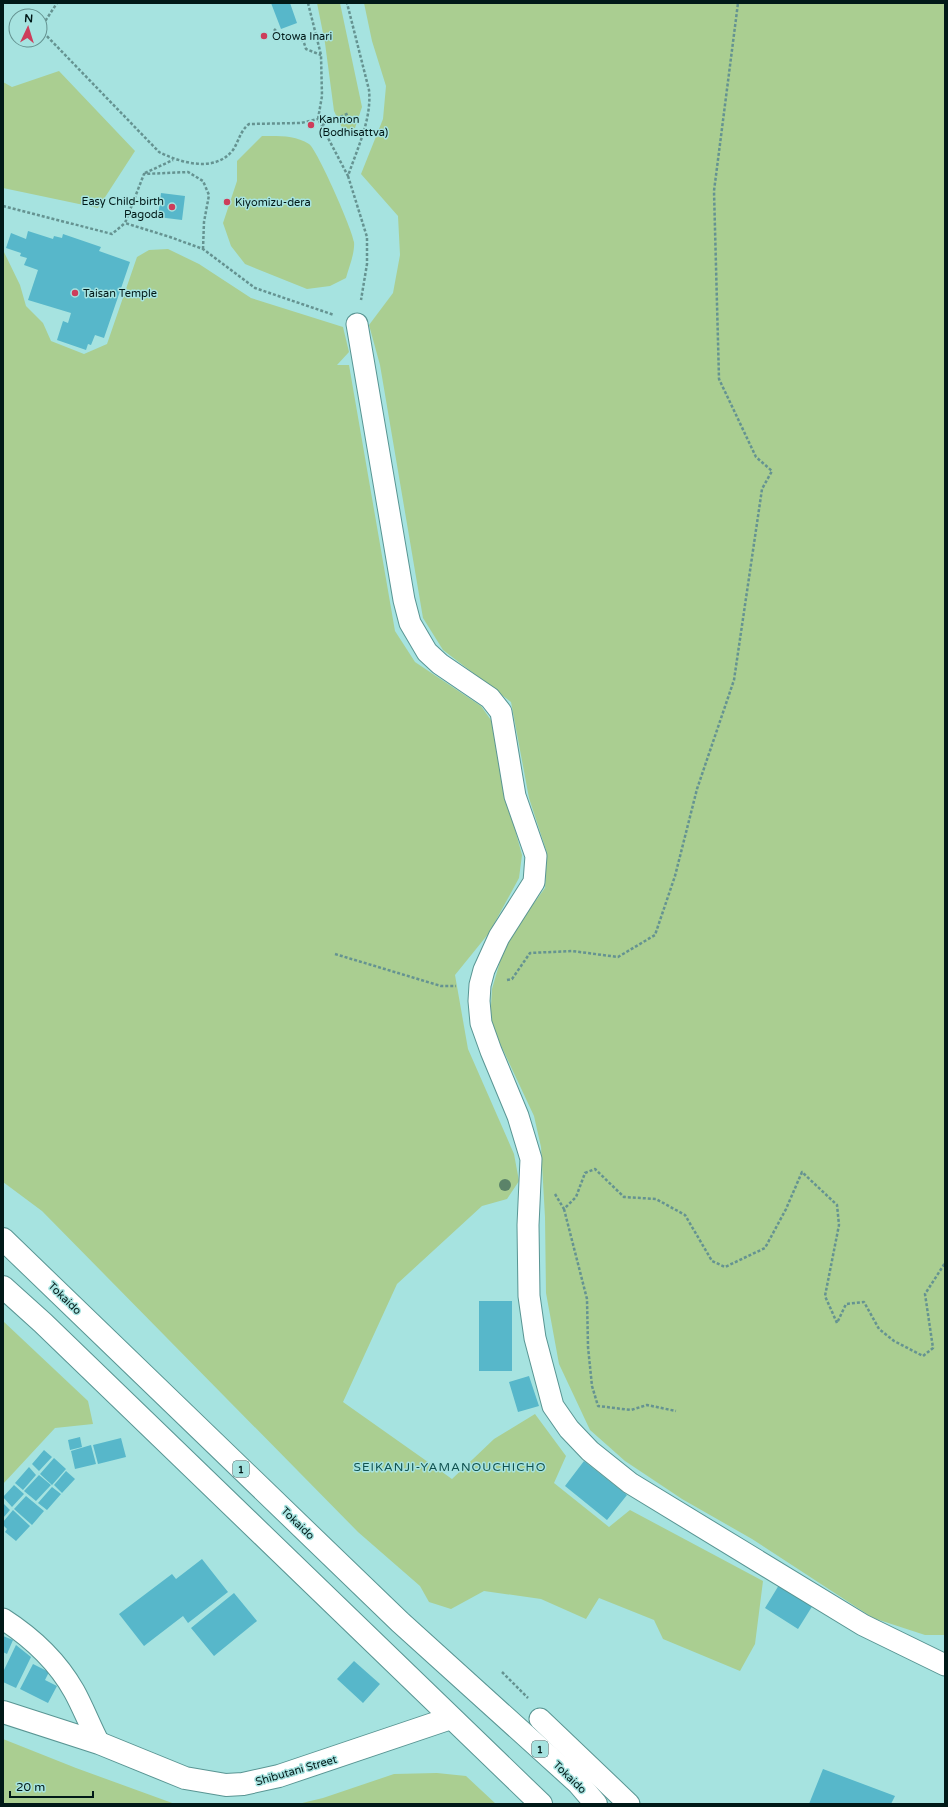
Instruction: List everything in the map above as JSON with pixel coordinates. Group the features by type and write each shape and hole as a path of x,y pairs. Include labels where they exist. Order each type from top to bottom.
{"main road":[{"name":"Tokaido","path":"3,1239 400,1622 578,1783 596,1804"},
{"path":"3,1287 43,1323 541,1804"},
{"name":"Shibutani Street","path":"3,1712 99,1743 185,1778 219,1784 243,1784 262,1781 309,1768 451,1718"}],"street":[{"path":"357,324 404,600 410,624 427,652 440,664 490,698 501,712 515,796 536,856 534,882 499,937 480,985 481,1023 491,1052 518,1116 531,1160 528,1224 529,1296 535,1338 553,1406 569,1429 590,1451 630,1483 863,1624 945,1665"},
{"path":"3,1619 23,1632 66,1678 75,1692 99,1743"},
{"path":"540,1719 629,1804"}],"path":[{"path":"48,17 57,3"},
{"path":"125,223 203,249 255,288 312,306 357,324 366,264 367,238 348,176 318,119 322,96 321,56 308,3"},
{"path":"347,3 369,90 370,101 348,176"},
{"path":"335,954 441,986 480,985 512,979 530,953 572,951 618,957 655,935 675,876 697,790 734,680 762,489 772,470 756,457 719,379 714,191 738,3"},
{"path":"274,30 283,36 300,37 304,40 306,49 321,56"},
{"path":"48,37 159,152 173,160 196,165 224,159 233,150 243,129 249,124 301,123 318,119"},
{"path":"322,126 349,112"},
{"path":"3,206 112,234 125,223 144,174 173,160"},
{"path":"144,174 188,172 203,181 209,195 204,222 203,249"},
{"path":"564,1209 576,1197 585,1173 595,1170 624,1197 656,1199 685,1215 712,1262 725,1267 765,1248 786,1209 802,1172 837,1205 839,1225 825,1296 837,1323 846,1304 864,1302 879,1329 894,1341 923,1356 933,1348 925,1294 945,1263"},
{"path":"558,1199 564,1209 587,1299 588,1347 592,1386 598,1406 631,1410 647,1405 676,1411"},
{"path":"502,1672 531,1700"}],"green space":[{"path":"317,3 340,3 362,107 355,128 343,130 334,111 325,43"},
{"path":"364,3 945,3 945,1635 925,1635 873,1618 752,1539 682,1499 625,1461 590,1430 559,1364 546,1293 545,1217 541,1147 534,1116 490,1022 492,989 506,941 545,888 547,853 529,798 511,702 443,650 423,618 380,365 369,325 393,293 400,255 398,216 361,174 383,119 386,86 372,41"},
{"path":"59,71 135,151 98,208 3,188 3,82 12,87"},
{"path":"262,136 298,139 309,144 313,149 334,191 348,223 354,242 353,255 346,278 330,286 307,289 245,264 231,246 223,223 237,181 237,161"},
{"path":"168,249 199,264 251,298 343,327 349,352 337,365 349,365 395,631 415,662 481,706 493,723 506,797 522,855 519,878 489,933 455,975 468,1049 514,1154 519,1181 507,1199 482,1206 397,1284 343,1402 452,1479 494,1439 535,1414 566,1456 554,1483 609,1527 630,1510 763,1581 755,1644 740,1671 663,1639 654,1620 599,1598 586,1619 541,1599 484,1591 451,1609 429,1602 420,1586 358,1532 42,1211 3,1182 3,250 20,285 26,306 43,323 51,341 84,354 107,344 137,257 149,250"},
{"path":"3,1321 88,1401 93,1424 55,1428 3,1484"},
{"path":"3,1739 76,1768 175,1804 3,1804"},
{"path":"437,1773 466,1776 496,1804 298,1804 323,1798 394,1774"}],"building":[{"path":"271,3 290,3 297,23 281,29"},
{"name":"Easy Child-birth Pagoda","path":"161,193 185,196 182,220 158,217"},
{"name":"Taisan Temple","path":"28,231 53,239 54,236 62,238 63,234 101,247 99,251 130,262 104,338 95,335 91,345 88,344 86,350 57,340 63,321 68,323 71,313 28,300 38,270 24,265 27,258 20,256 21,253 6,248 11,233 26,239"},
{"path":"479,1301 512,1301 512,1371 479,1371"},
{"path":"529,1376 539,1406 518,1412 509,1382"},
{"path":"80,1437 82,1447 70,1450 68,1440"},
{"path":"121,1438 126,1457 98,1464 93,1445"},
{"path":"91,1445 96,1464 75,1469 71,1451"},
{"path":"44,1450 52,1457 39,1471 32,1464"},
{"path":"54,1458 66,1469 52,1485 40,1474"},
{"path":"584,1461 627,1495 607,1520 565,1486"},
{"path":"29,1467 36,1475 23,1490 15,1483"},
{"path":"66,1471 75,1479 62,1493 54,1485"},
{"path":"39,1475 51,1485 36,1501 24,1491"},
{"path":"14,1485 24,1494 12,1507 3,1497"},
{"path":"52,1487 61,1494 47,1510 38,1503"},
{"path":"26,1496 44,1511 32,1525 14,1509"},
{"path":"3,1503 10,1510 3,1518"},
{"path":"13,1510 30,1526 16,1541 5,1532 7,1529 3,1525 3,1522"},
{"path":"202,1559 228,1592 188,1623 183,1616 144,1646 119,1614 172,1574 176,1579"},
{"path":"779,1585 813,1605 798,1629 765,1608"},
{"path":"234,1593 257,1621 214,1656 191,1628"},
{"path":"3,1636 13,1640 7,1654 3,1652"},
{"path":"16,1645 31,1657 16,1688 3,1682 3,1672"},
{"path":"354,1661 380,1684 363,1703 337,1679"},
{"path":"33,1664 49,1672 45,1680 57,1686 48,1703 20,1689"},
{"path":"823,1769 895,1796 891,1804 809,1804"}],"place":[{"name":"Otowa Inari","path":"264,36"},
{"name":"Kannon (Bodhisattva)","path":"311,125"},
{"name":"Kiyomizu-dera","path":"227,202"},
{"name":"Easy Child-birth Pagoda","path":"172,207"},
{"name":"Taisan Temple","path":"75,293"}],"district":[{"name":"SEIKANJI-YAMANOUCHICHO","path":"450,1467"}]}
